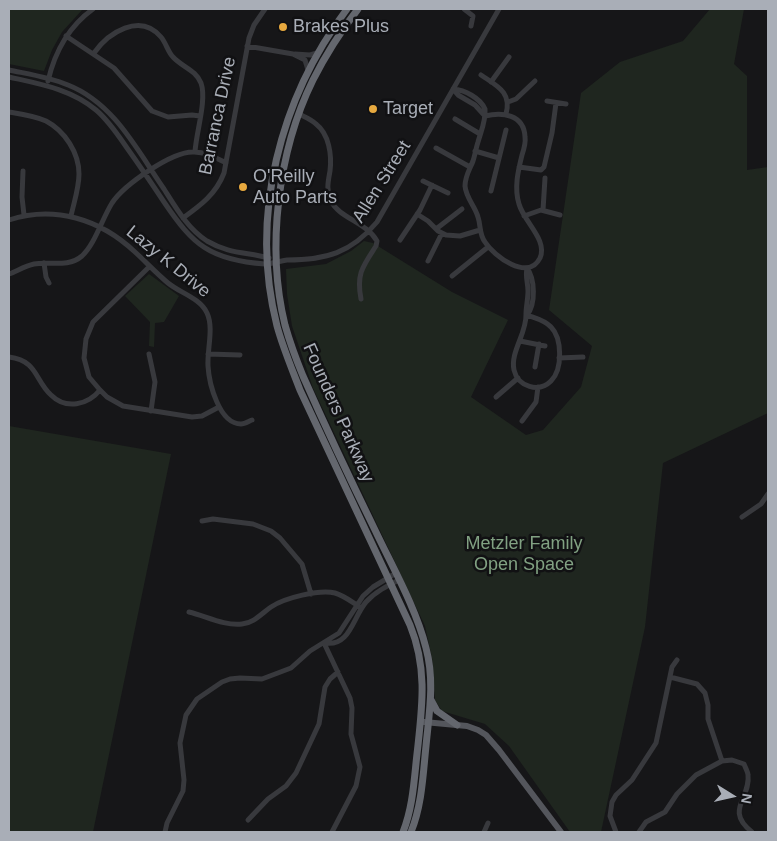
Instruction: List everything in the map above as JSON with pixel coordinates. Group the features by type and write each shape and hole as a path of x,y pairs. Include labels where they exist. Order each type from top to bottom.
{"highway":[{"name":"Founders Parkway","path":"347,9 317,53 298,90 285,126 272,182 267,228 268,260 274,313 289,362 413,632 420,657 424,722 421,790 418,810 411,832"},
{"name":"Founders Parkway","path":"358,9 329,51 312,81 299,114 289,148 280,191 277,261 280,299 291,346 421,630 426,647 431,685 430,700 424,722 410,809 403,832"},
{"path":"298,90 297,107 299,114"},
{"path":"430,700 437,711 457,725"}],"main road":[{"path":"424,722 457,725 478,730 486,735 500,750 561,832"}],"street":[{"path":"47,85 56,55 66,36 78,21 93,9"},
{"name":"Barranca Drive","path":"183,218 214,193 222,179 247,46 254,25 265,9"},
{"path":"464,9 473,16 471,26"},
{"name":"Allen Street","path":"277,261 328,257 352,246 369,232 381,215 499,9"},
{"path":"94,53 101,42 123,28 135,26 152,30 162,38 173,58 198,76 203,92 195,152"},
{"path":"66,36 94,53 118,72 152,111 168,117 200,116"},
{"path":"247,46 293,54 310,55 317,53"},
{"path":"293,54 305,60 308,70"},
{"path":"491,82 508,57"},
{"path":"9,70 48,78 76,88 102,106 120,125 183,218 200,236"},
{"path":"482,75 504,92 508,102 506,114"},
{"path":"9,77 47,85 74,95 98,112 114,129 186,232 197,243 218,255 237,260 268,260"},
{"path":"508,102 516,99 534,81"},
{"path":"453,89 458,95 475,105 485,116"},
{"path":"547,101 566,104"},
{"path":"519,167 539,170 544,167 556,103"},
{"path":"9,112 48,122 62,134 74,149 79,164 79,172 71,216"},
{"path":"299,114 316,124 326,137 331,160 327,189 333,205 338,211 358,222 378,242 360,273 358,284 361,299"},
{"path":"506,114 520,123 525,133 525,143 519,167 517,196 524,216 538,236 542,248 538,261 527,268 515,266 488,247 483,240 478,217 467,196 465,188 466,179 485,116 506,114"},
{"path":"455,119 480,134"},
{"path":"491,191 506,130"},
{"path":"436,148 470,167"},
{"path":"476,151 499,158"},
{"path":"9,274 33,264 75,261 88,249 115,198 145,174 178,154 195,152 209,155 226,163"},
{"path":"23,171 22,197 24,215"},
{"path":"543,210 545,178"},
{"path":"423,181 448,193"},
{"path":"400,240 417,214 432,185"},
{"path":"436,229 462,209"},
{"path":"524,216 543,210 560,215"},
{"name":"Lazy K Drive","path":"9,220 24,215 53,213 71,216 100,226 134,251 149,268 171,286 196,301 204,309 210,325 208,354 210,380 219,407 224,415 236,423 243,424 252,420"},
{"path":"417,214 442,233 450,236 460,236 480,230"},
{"path":"186,232 189,231 230,252 277,261"},
{"path":"428,261 442,233"},
{"path":"452,276 488,247"},
{"path":"44,263 46,277 50,283"},
{"path":"149,268 99,315 88,332 84,348 84,358 89,377 107,397 123,406 196,417 219,407"},
{"path":"526,315 546,323 554,330 558,339 558,368 553,378 547,384 538,387 527,385 518,378 514,364 526,315 528,295 527,268"},
{"path":"520,341 545,346"},
{"path":"535,367 538,344"},
{"path":"149,354 155,382 151,410"},
{"path":"208,354 240,355"},
{"path":"9,357 19,359 29,365 38,375 49,393 63,402 73,404 85,402 100,390"},
{"path":"559,358 583,358"},
{"path":"496,397 518,378"},
{"path":"522,421 536,402 538,387"},
{"path":"742,517 761,504 768,494"},
{"path":"202,521 213,519 253,524 271,531 280,538 302,564 311,594"},
{"path":"165,832 167,823 183,791 184,780 180,743 186,715 192,704 203,694 230,679 262,679 296,664 310,651 343,629 368,591 397,577"},
{"path":"189,612 228,624 245,624 254,620 276,604 311,594 326,592 335,594 359,607"},
{"path":"324,643 352,703 351,734 360,767 356,786 332,832"},
{"path":"616,832 610,816 612,802 616,794 632,780 656,743 672,667 677,660"},
{"path":"248,820 268,799 286,786 296,773 318,724 325,688 330,679 338,672"},
{"path":"670,677 697,684 705,693 708,705 708,719 722,761"},
{"path":"639,832 646,822 665,812 677,794 696,775 722,761 732,760 744,764 748,776 746,788 739,805 740,819 752,832"},
{"path":"484,832 488,822"}],"green space":[{"path":"9,9 83,9 62,32 52,50 44,71 9,64"},
{"name":"Metzler Family Open Space","path":"710,9 744,9 734,64 747,76 747,170 768,167 768,413 663,463 645,627 601,832 570,832 509,746 485,724 442,711 435,700 432,658 425,626 313,388 292,326 287,294 286,269 326,264 351,251 364,241 373,243 452,292 508,320 471,397 526,435 543,430 581,387 592,346 549,310 581,93 620,62 683,41"},
{"path":"149,274 179,296 164,322 155,323 154,347 149,346 150,322 125,296"},
{"path":"9,426 171,454 93,832 9,832"}],"place":[{"name":"Brakes Plus","path":"283,27"},
{"name":"Target","path":"373,109"},
{"name":"O'Reilly Auto Parts","path":"243,187"}]}
